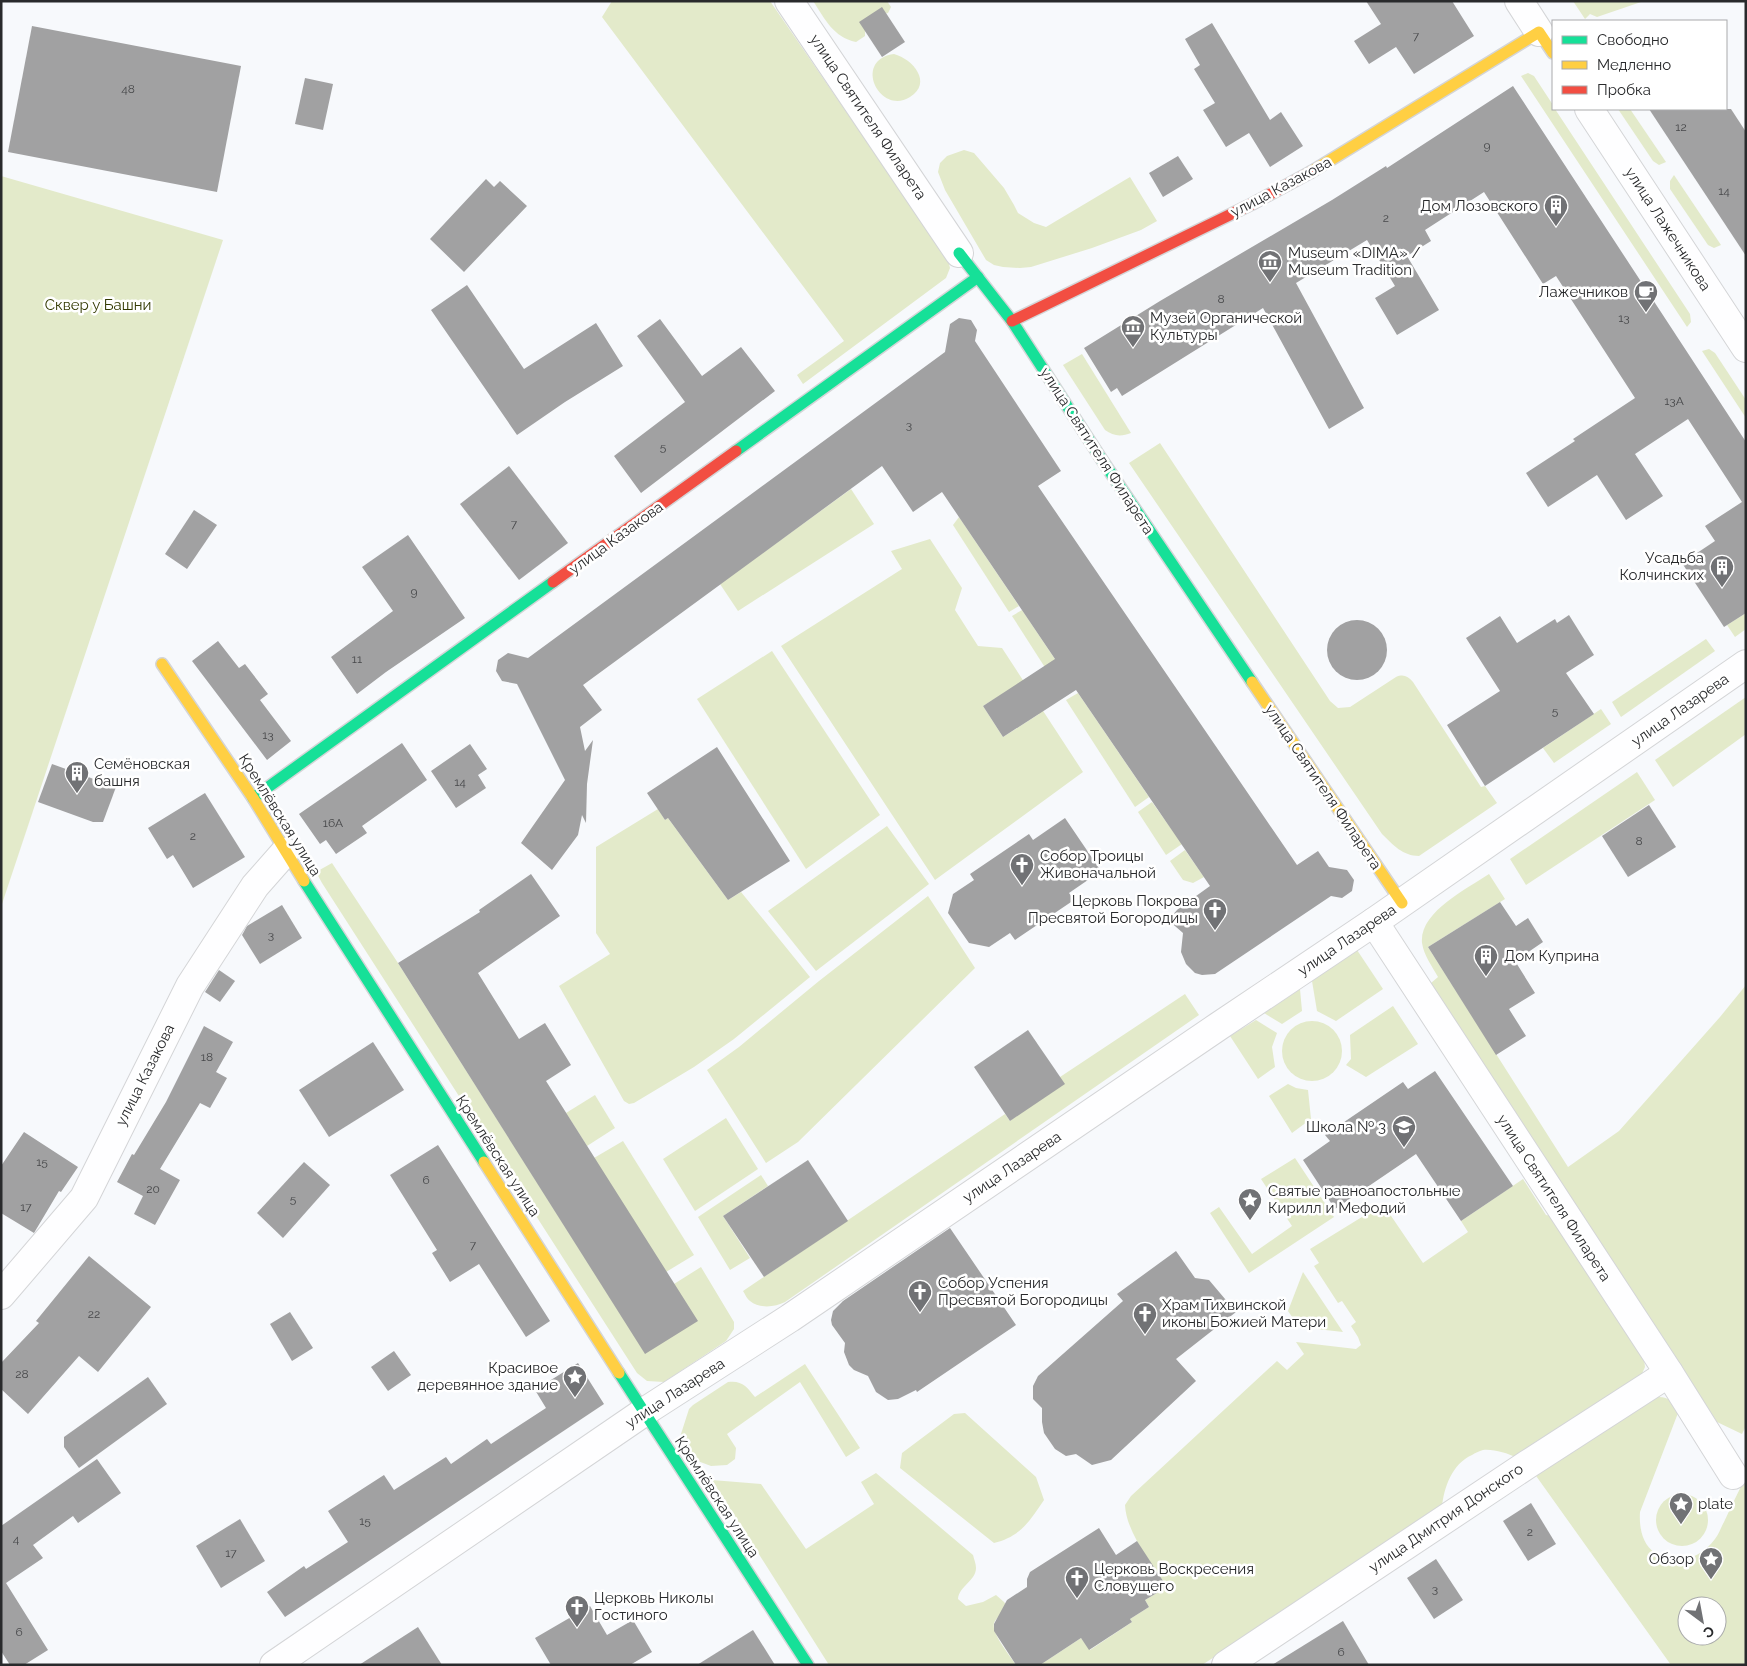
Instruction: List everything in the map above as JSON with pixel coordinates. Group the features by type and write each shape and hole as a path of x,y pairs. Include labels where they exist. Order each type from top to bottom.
{"street":[{"name":"улица Святителя Филарета","path":"789,1 959,253 1012,321 1102,460 1402,903"},
{"path":"1519,1 1546,42"},
{"name":"улица Казакова","path":"1012,321 1252,204 1546,42"},
{"name":"улица Лажечникова","path":"1590,110 1746,348"},
{"name":"улица Казакова","path":"253,798 978,277"},
{"name":"Кремлёвская улица","path":"162,664 253,798 285,852 808,1665"},
{"name":"улица Лазарева","path":"274,1665 644,1412 782,1323 1402,903 1746,664"},
{"name":"улица Казакова","path":"1,1295 84,1198 190,986 255,886 285,852"},
{"name":"улица Святителя Филарета","path":"1374,922 1669,1373 1733,1475"},
{"name":"улица Дмитрия Донского","path":"1226,1665 1528,1464 1669,1373"}],"green space":[{"path":"612,1 770,1 948,260 950,268 946,278 803,384 797,375 844,341 602,17"},
{"path":"813,1 887,1 891,7 888,13 880,15 865,27 865,36 856,42 848,40 835,32"},
{"path":"1573,1 1644,1 1597,17 1590,14 1585,19"},
{"path":"894,54 908,61 918,72 920,79 917,91 910,97 899,101 889,99 881,93 875,85 873,75 875,66 881,58"},
{"path":"1528,73 1534,76 1552,103 1552,110 1556,110 1690,314 1691,322 1687,327 1521,76"},
{"path":"1619,110 1631,110 1666,162 1659,165 1653,161"},
{"path":"964,150 974,153 1004,188 1018,213 1034,223 1046,227 1130,177 1157,221 1141,230 1092,248 1031,267 1020,268 994,265 986,260 945,190 938,172 940,163 947,156"},
{"path":"1674,175 1721,245 1714,248 1708,245 1670,189 1670,181"},
{"name":"Сквер у Башни","path":"1,176 223,240 1,907"},
{"path":"1709,349 1715,353 1746,400 1746,418 1702,351"},
{"path":"1082,354 1131,433 1117,435 1105,430 1063,365"},
{"path":"1160,443 1330,701 1338,708 1350,707 1396,677 1407,677 1413,682 1481,787 1485,786 1497,803 1419,856 1403,852 1382,834 1129,463"},
{"path":"851,489 874,524 738,611 720,584"},
{"path":"959,517 1019,606 1009,612 953,525"},
{"path":"930,539 962,588 955,610 978,646 1002,648 1083,772 935,880 781,646 902,569 891,551","holes":["1020,683 1039,714 1003,737 983,706"]},
{"path":"1022,610 1073,686 1062,694 1012,616"},
{"path":"1746,613 1746,629 1735,637 1727,625"},
{"path":"1706,639 1715,651 1621,717 1612,702"},
{"path":"772,651 880,815 806,869 697,699"},
{"path":"1078,693 1149,797 1135,807 1066,700"},
{"path":"1746,697 1746,734 1673,787 1655,760"},
{"path":"1601,709 1611,724 1554,763 1543,748"},
{"path":"1637,772 1655,800 1526,885 1510,859"},
{"path":"1152,802 1182,844 1166,855 1138,812"},
{"path":"658,809 665,820 668,818 728,900 741,892 810,977 734,1039 694,1067 634,1103 629,1104 624,1101 559,986 610,954 596,933 596,847"},
{"path":"887,826 929,884 816,971 768,911"},
{"path":"1185,850 1204,877 1193,883 1183,880 1170,861"},
{"path":"332,863 398,963 645,1353 674,1284 701,1267 734,1322 734,1329 726,1341 664,1382 647,1381 637,1373 322,883 316,872"},
{"path":"1489,874 1505,899 1428,947 1568,1167 1619,1131 1746,985 1746,1426 1742,1434 1717,1422 1574,1207 1431,983 1438,977 1426,957 1422,943 1423,932 1428,921 1457,894"},
{"path":"928,896 975,968 798,1142 766,1163 707,1070 739,1047 819,981"},
{"path":"1357,950 1383,989 1336,1021 1317,1011 1312,981"},
{"path":"1300,989 1302,1011 1282,1024 1264,1013"},
{"path":"1185,994 1199,1015 785,1302 772,1306 763,1306 754,1304 747,1298 743,1291 1005,1114 1010,1121 1060,1077"},
{"path":"1393,1006 1418,1044 1366,1077 1346,1065 1351,1059 1350,1035"},
{"path":"1256,1020 1277,1033 1272,1047 1275,1067 1258,1079 1230,1036"},
{"path":"1306,1021 1318,1021 1329,1026 1337,1034 1342,1045 1340,1063 1329,1076 1318,1081 1306,1081 1295,1076 1287,1068 1282,1057 1282,1045 1287,1034 1295,1026"},
{"path":"1288,1084 1296,1088 1308,1090 1311,1119 1292,1133 1269,1096"},
{"path":"595,1095 615,1128 587,1146 566,1113"},
{"path":"726,1118 758,1169 695,1211 663,1159"},
{"path":"623,1141 694,1255 666,1272 594,1158"},
{"path":"1295,1158 1334,1217 1249,1273 1210,1213 1219,1207 1252,1254 1292,1226 1261,1179"},
{"path":"761,1175 768,1186 723,1216 750,1258 730,1270 698,1217"},
{"path":"1523,1179 1546,1215 1552,1216 1644,1359 1645,1367 1640,1378 1517,1458 1500,1452 1483,1450 1465,1459 1450,1477 1442,1507 1202,1665 1040,1665 1081,1638 1090,1650 1132,1622 1130,1619 1149,1607 1145,1600 1167,1587 1141,1548 1130,1526 1125,1505 1131,1496 1277,1361 1287,1370 1304,1354 1296,1342 1356,1349 1361,1345 1351,1326 1356,1322 1342,1301 1338,1303 1314,1266 1319,1263 1310,1249 1383,1204 1423,1263 1468,1232 1461,1221"},
{"path":"1303,1272 1343,1332 1299,1327 1288,1311"},
{"path":"805,1364 860,1448 846,1457 800,1382 727,1434 736,1448 735,1459 727,1465 711,1466 695,1460 684,1447 680,1437 689,1409 693,1405 728,1382 741,1383 755,1397"},
{"path":"1655,1397 1664,1397 1670,1400 1678,1413 1640,1512 1642,1535 1647,1545 1655,1553 1671,1560 1688,1559 1709,1546 1716,1537 1746,1477 1746,1665 1671,1665 1534,1473"},
{"path":"965,1413 1036,1477 1044,1500 1024,1527 1011,1536 994,1543 900,1468 902,1453 954,1414"},
{"path":"876,1473 973,1555 976,1566 975,1573 961,1590 958,1599 966,1606 983,1602 996,1595 1004,1602 1009,1609 997,1618 994,1623 995,1633 1016,1665 829,1665 712,1480 761,1484 806,1549 874,1504 861,1482"},
{"path":"1677,1494 1687,1494 1701,1501 1708,1515 1708,1525 1701,1539 1687,1546 1677,1546 1667,1542 1660,1535 1656,1525 1656,1515 1660,1505 1667,1498"}],"building":[{"path":"1366,1 1452,1 1474,36 1414,74 1396,47 1369,64 1354,41 1381,24"},
{"path":"882,7 905,42 882,57 859,22"},
{"path":"1212,23 1270,120 1281,112 1303,146 1270,167 1249,133 1226,147 1203,110 1215,103 1194,69 1200,65 1185,39"},
{"path":"32,26 241,66 217,192 8,152"},
{"path":"305,78 333,84 323,130 295,124"},
{"path":"1513,86 1746,442 1746,613 1724,627 1682,563 1715,541 1705,526 1742,502 1688,419 1635,454 1663,496 1626,520 1597,475 1548,507 1526,473 1635,398 1556,276 1543,284 1484,192 1425,230 1431,241 1407,256 1439,310 1397,335 1375,298 1395,286 1367,240 1296,283 1364,408 1329,429 1263,308 1122,396 1117,388 1111,392 1084,348 1386,166 1387,168"},
{"path":"1731,109 1746,132 1746,256 1650,110"},
{"path":"1178,156 1193,179 1163,197 1149,173"},
{"path":"486,179 494,187 500,181 527,206 464,272 430,239"},
{"path":"467,285 524,369 596,323 623,366 517,435 431,310"},
{"path":"959,318 971,320 977,330 975,341 1061,471 1038,486 1297,865 1318,851 1329,867 1347,870 1354,880 1352,891 1342,898 1331,896 1215,974 1202,975 1195,973 1186,964 1181,952 1183,933 1168,920 1178,909 1210,886 1076,690 1003,737 983,706 1055,659 942,492 913,512 882,466 583,685 602,710 580,727 585,751 593,740 587,784 586,823 582,815 578,835 552,870 521,843 565,780 517,684 502,681 496,671 498,660 508,653 528,658 945,352 950,324"},
{"path":"660,319 702,376 741,347 775,391 641,493 614,456 685,402 637,336"},
{"path":"509,466 568,543 519,580 460,504"},
{"path":"194,510 217,525 187,569 165,554"},
{"path":"408,535 465,618 357,694 331,657 393,611 362,567"},
{"path":"1569,615 1594,655 1566,673 1594,714 1485,786 1447,725 1500,691 1466,638 1500,616 1517,643 1555,619 1557,623"},
{"path":"1351,620 1363,620 1374,625 1382,633 1387,644 1385,662 1374,675 1363,680 1351,680 1340,675 1332,667 1327,656 1327,644 1332,633 1340,625"},
{"path":"218,641 239,668 245,664 268,694 260,700 291,741 267,760 192,661"},
{"path":"402,743 427,780 362,826 367,833 336,854 326,840 320,844 299,814"},
{"path":"470,744 487,769 478,775 486,788 456,808 431,771"},
{"path":"717,747 790,861 728,900 668,818 665,820 647,793"},
{"name":"Семёновская башня","path":"52,764 116,787 103,822 93,822 38,802"},
{"path":"205,793 245,857 193,888 173,855 167,859 148,828"},
{"path":"1649,805 1676,847 1628,877 1602,836"},
{"name":"Собор Троицы Живоначальной","path":"1065,818 1101,871 1069,893 1074,900 1015,940 1010,933 989,947 969,943 948,913 953,894 974,880 970,874 1029,834 1033,840"},
{"path":"531,874 560,916 478,973 519,1039 545,1023 571,1065 546,1081 698,1321 645,1354 398,963 480,912 479,910"},
{"name":"Дом Куприна","path":"1500,902 1516,926 1528,918 1543,942 1515,961 1535,993 1509,1009 1526,1036 1496,1055 1428,947"},
{"path":"282,905 302,938 260,964 242,935 247,926"},
{"path":"219,970 235,981 220,1002 205,992"},
{"path":"204,1026 233,1042 216,1072 227,1078 210,1108 200,1103 160,1169 180,1180 155,1225 134,1214 143,1196 117,1182 132,1154 134,1155 166,1102"},
{"path":"1028,1030 1065,1084 1010,1121 974,1067"},
{"path":"373,1042 404,1090 329,1137 299,1090"},
{"name":"Школа № 3","path":"1435,1071 1513,1186 1461,1221 1416,1154 1335,1209 1303,1160 1330,1141 1325,1135 1403,1082 1408,1089"},
{"path":"24,1132 78,1167 61,1192 59,1191 34,1233 1,1213 1,1166"},
{"path":"438,1145 550,1321 526,1337 479,1264 450,1282 432,1253 437,1250 390,1175"},
{"path":"808,1160 848,1221 764,1277 723,1216"},
{"path":"304,1162 330,1185 283,1238 257,1213"},
{"name":"Собор Успения Пресвятой Богородицы","path":"950,1228 1016,1325 917,1392 916,1390 898,1399 888,1400 876,1392 868,1376 854,1370 849,1365 844,1352 845,1343 832,1325 833,1311 843,1301"},
{"name":"Храм Тихвинской иконы Божией Матери","path":"1176,1251 1195,1278 1209,1280 1236,1312 1176,1359 1196,1381 1111,1460 1092,1465 1076,1454 1066,1456 1055,1449 1044,1433 1042,1408 1033,1399 1033,1386 1038,1376 1123,1301 1117,1294"},
{"path":"89,1256 151,1307 98,1372 79,1356 28,1414 1,1389 1,1363 39,1323 36,1321"},
{"path":"290,1312 313,1348 292,1361 270,1324"},
{"path":"394,1351 411,1375 388,1391 371,1367"},
{"path":"578,1363 604,1404 285,1617 267,1592 304,1566 306,1569 348,1542 328,1511 384,1475 394,1490 446,1457 451,1464 487,1439 491,1444 546,1408 535,1390"},
{"path":"148,1377 167,1404 79,1468 64,1447 64,1437"},
{"path":"97,1459 121,1493 78,1523 73,1516 33,1545 43,1558 6,1583 48,1650 24,1665 10,1665 1,1651 1,1526"},
{"path":"1531,1503 1556,1544 1528,1561 1503,1521"},
{"path":"240,1519 265,1561 221,1588 196,1546"},
{"name":"Церковь Воскресения Словущего","path":"1099,1528 1116,1555 1137,1541 1167,1587 1145,1600 1149,1607 1130,1619 1132,1622 1089,1650 1081,1638 1040,1665 1016,1665 994,1631 994,1624 1007,1600 1027,1587 1027,1579 1030,1572"},
{"path":"1436,1559 1463,1600 1434,1619 1407,1578"},
{"name":"Церковь Николы Гостиного","path":"590,1606 607,1635 633,1620 652,1652 630,1665 551,1665 535,1638"},
{"path":"1343,1621 1369,1665 1272,1665"},
{"path":"418,1627 442,1665 359,1665"},
{"path":"753,1630 775,1665 697,1665"}],"traffic: fast":[{"path":"959,253 1012,321 1102,460 1252,682"},
{"path":"736,451 978,277"},
{"path":"253,798 553,582"},
{"path":"304,881 484,1162"},
{"path":"619,1373 808,1665"}],"traffic: slow":[{"path":"1311,172 1539,32 1552,52"},
{"path":"162,664 253,798 304,881"},
{"path":"1252,682 1402,903"},
{"path":"484,1162 619,1373"}],"traffic: jam":[{"path":"1012,321 1252,204 1311,172"},
{"path":"553,582 736,451"}],"place":[{"name":"Дом Лозовского","path":"1556,227"},
{"name":"Museum «DIMA» / Museum Tradition","path":"1270,283"},
{"name":"Лажечников","path":"1646,313"},
{"name":"Музей Органической Культуры","path":"1133,348"},
{"name":"Усадьба Колчинских","path":"1722,588"},
{"name":"Семёновская башня","path":"77,794"},
{"name":"Собор Троицы Живоначальной","path":"1022,886"},
{"name":"Церковь Покрова Пресвятой Богородицы","path":"1215,931"},
{"name":"Дом Куприна","path":"1486,977"},
{"name":"Школа № 3","path":"1404,1148"},
{"name":"Святые равноапостольные Кирилл и Мефодий","path":"1250,1221"},
{"name":"Собор Успения Пресвятой Богородицы","path":"920,1313"},
{"name":"Храм Тихвинской иконы Божией Матери","path":"1145,1335"},
{"name":"Красивое деревянное здание","path":"575,1398"},
{"name":"plate","path":"1681,1525"},
{"name":"Обзор","path":"1711,1580"},
{"name":"Церковь Воскресения Словущего","path":"1077,1599"},
{"name":"Церковь Николы Гостиного","path":"577,1628"}]}
